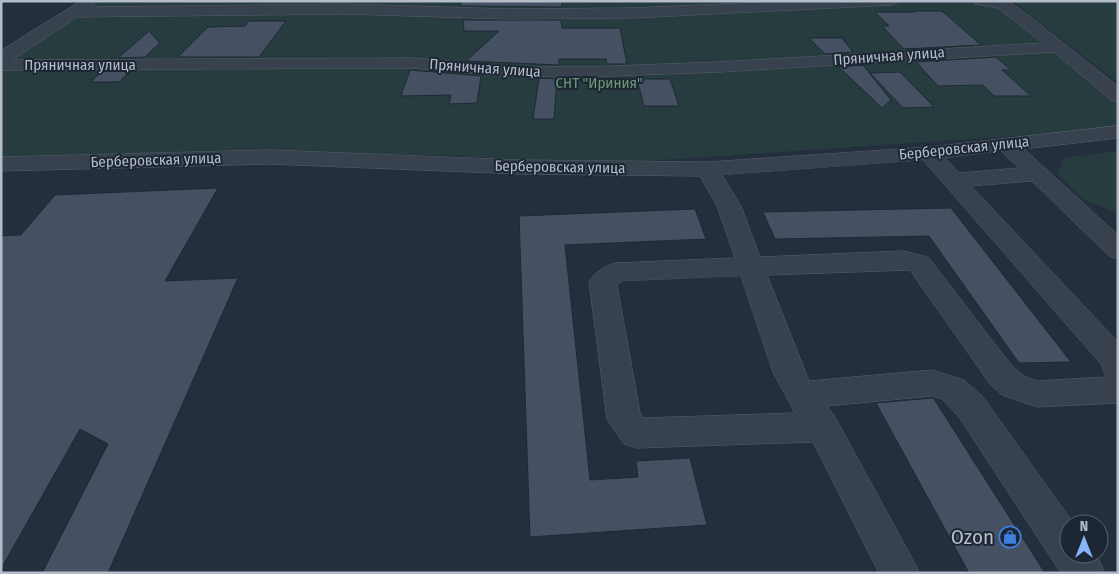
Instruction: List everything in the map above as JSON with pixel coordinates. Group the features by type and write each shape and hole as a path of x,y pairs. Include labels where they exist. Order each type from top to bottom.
{"street":[{"path":"1,59 91,1"},
{"path":"74,12 346,9 507,14 622,13 748,10 893,1"},
{"path":"980,1 1002,4 1118,96"},
{"name":"Пряничная улица","path":"1,65 412,63 500,71 582,72 720,67 1057,47"},
{"name":"Берберовская улица","path":"1,164 270,157 520,167 708,169 929,153 1118,132"},
{"path":"1006,144 1118,250"},
{"path":"929,153 1114,358 1118,369"},
{"path":"708,169 729,206 789,372 800,396 823,427 900,573"},
{"path":"954,180 1036,174"},
{"path":"823,427 636,432 624,419 602,282 616,272 903,260 919,263 1001,375 1013,386 1037,394 1116,390 1118,386"},
{"path":"800,396 932,383 953,389 971,407 1059,535"}],"green space":[{"name":"СНТ \"Ириния\"","path":"88,1 989,3 1010,11 1118,99 1118,129 587,165 450,155 238,153 1,161 1,57"},
{"path":"1012,1 1118,1 1118,82 1117,82"},
{"path":"1118,151 1118,214 1083,199 1058,175 1063,158"}],"building":[{"path":"460,1 562,1 562,7 461,6"},
{"path":"913,11 942,11 981,45 904,49 882,26 889,26 875,12 915,12"},
{"path":"463,20 561,20 562,28 620,28 627,64 607,64 606,59 559,59 559,65 466,61 499,31 464,31"},
{"path":"249,21 286,21 259,57 178,57 208,27 245,26"},
{"path":"149,31 160,43 145,57 118,58"},
{"path":"809,38 842,38 853,52 825,54"},
{"path":"996,57 1011,70 1002,70 1031,96 994,96 983,85 938,86 916,62"},
{"path":"863,65 891,100 882,108 839,67"},
{"path":"410,70 481,76 477,103 449,104 451,95 401,96"},
{"path":"102,71 130,71 119,82 91,82"},
{"path":"900,72 934,107 903,108 870,73"},
{"path":"539,78 557,79 554,119 533,119"},
{"path":"637,79 670,79 679,106 644,106"},
{"path":"218,188 165,281 238,278 108,573 42,573 108,444 80,429 1,569 1,236 21,235 55,195"},
{"path":"951,208 1071,362 1019,363 929,236 775,239 763,212"},
{"path":"695,209 706,239 565,245 590,480 638,477 636,461 690,458 707,525 530,537 519,216"},
{"path":"932,398 1045,573 969,573 876,403"}],"place":[{"name":"Ozon","path":"1010,537"}]}
